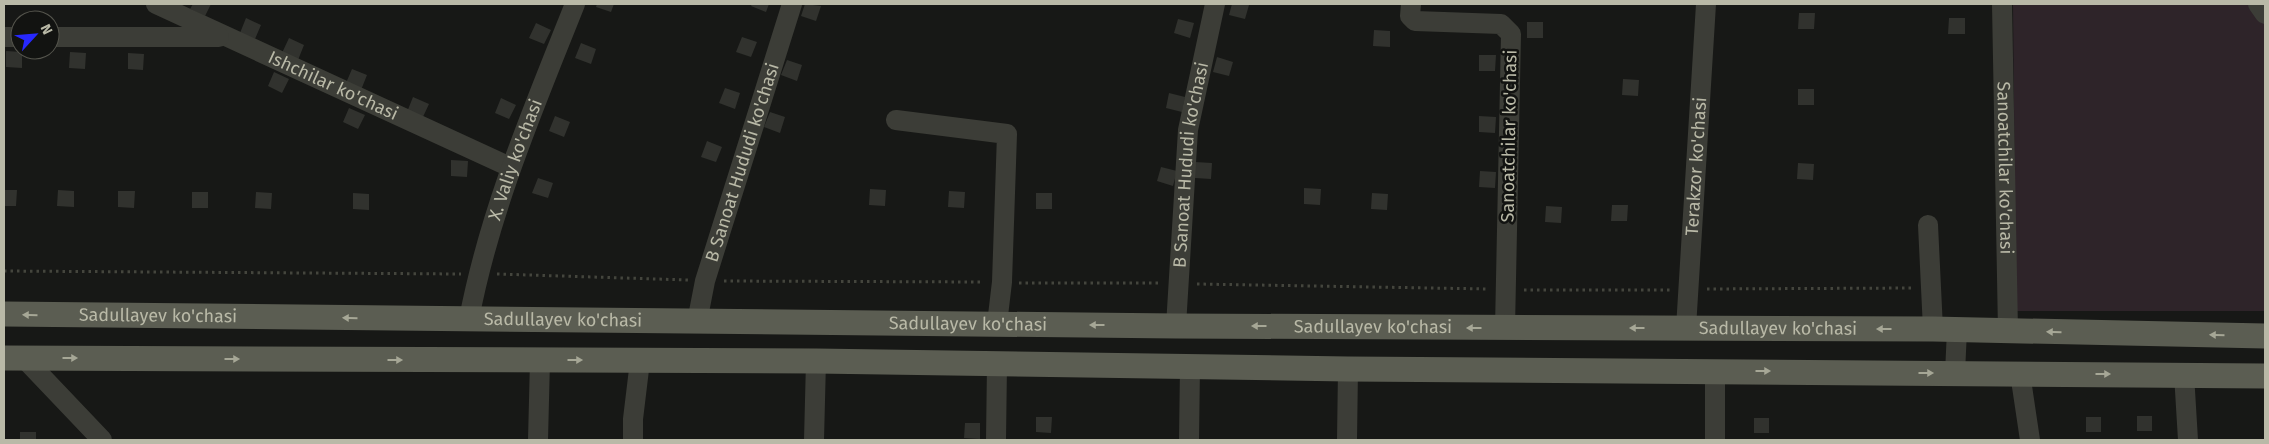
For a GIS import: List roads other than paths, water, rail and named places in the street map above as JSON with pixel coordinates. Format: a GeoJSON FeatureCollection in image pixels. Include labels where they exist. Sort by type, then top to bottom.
{"type":"FeatureCollection","features":[{"type":"Feature","properties":{"kind":"main road","name":"Sadullayev ko'chasi"},"geometry":{"type":"LineString","coordinates":[[4,314],[1176,326],[1945,330],[2265,336]]}},
{"type":"Feature","properties":{"kind":"main road"},"geometry":{"type":"LineString","coordinates":[[14,358],[816,361],[1348,369],[2265,376]]}},
{"type":"Feature","properties":{"kind":"street","name":"Ishchilar ko'chasi"},"geometry":{"type":"LineString","coordinates":[[156,4],[510,167]]}},
{"type":"Feature","properties":{"kind":"street","name":"X. Valiy ko'chasi"},"geometry":{"type":"LineString","coordinates":[[469,319],[478,274],[510,167],[574,4]]}},
{"type":"Feature","properties":{"kind":"street","name":"B Sanoat Hududi ko'chasi"},"geometry":{"type":"LineString","coordinates":[[698,322],[705,281],[792,4]]}},
{"type":"Feature","properties":{"kind":"street","name":"B Sanoat Hududi ko'chasi"},"geometry":{"type":"LineString","coordinates":[[1176,326],[1188,130],[1215,4]]}},
{"type":"Feature","properties":{"kind":"street","name":"Sanoatchilar ko'chasi"},"geometry":{"type":"LineString","coordinates":[[1412,4],[1410,16],[1415,21],[1424,23],[1500,24],[1511,34],[1505,328]]}},
{"type":"Feature","properties":{"kind":"street","name":"Terakzor ko'chasi"},"geometry":{"type":"LineString","coordinates":[[1686,328],[1706,4]]}},
{"type":"Feature","properties":{"kind":"street","name":"Sanoatchilar ko'chasi"},"geometry":{"type":"LineString","coordinates":[[2002,4],[2008,331]]}},
{"type":"Feature","properties":{"kind":"street"},"geometry":{"type":"LineString","coordinates":[[2258,4],[2265,14]]}},
{"type":"Feature","properties":{"kind":"street"},"geometry":{"type":"LineString","coordinates":[[60,37],[226,37]]}},
{"type":"Feature","properties":{"kind":"street"},"geometry":{"type":"LineString","coordinates":[[896,120],[1007,134],[1002,282],[998,324]]}},
{"type":"Feature","properties":{"kind":"street"},"geometry":{"type":"LineString","coordinates":[[1928,225],[1931,288],[1945,330],[1955,373]]}},
{"type":"Feature","properties":{"kind":"street"},"geometry":{"type":"LineString","coordinates":[[14,358],[102,440]]}},
{"type":"Feature","properties":{"kind":"street"},"geometry":{"type":"LineString","coordinates":[[538,440],[540,360]]}},
{"type":"Feature","properties":{"kind":"street"},"geometry":{"type":"LineString","coordinates":[[633,440],[633,419],[640,360]]}},
{"type":"Feature","properties":{"kind":"street"},"geometry":{"type":"LineString","coordinates":[[814,440],[816,361]]}},
{"type":"Feature","properties":{"kind":"street"},"geometry":{"type":"LineString","coordinates":[[996,440],[998,364]]}},
{"type":"Feature","properties":{"kind":"street"},"geometry":{"type":"LineString","coordinates":[[1189,440],[1190,367]]}},
{"type":"Feature","properties":{"kind":"street"},"geometry":{"type":"LineString","coordinates":[[1347,440],[1348,369]]}},
{"type":"Feature","properties":{"kind":"street"},"geometry":{"type":"LineString","coordinates":[[1714,371],[1715,440]]}},
{"type":"Feature","properties":{"kind":"street"},"geometry":{"type":"LineString","coordinates":[[2020,373],[2030,440]]}},
{"type":"Feature","properties":{"kind":"street"},"geometry":{"type":"LineString","coordinates":[[2184,374],[2188,440]]}}]}
